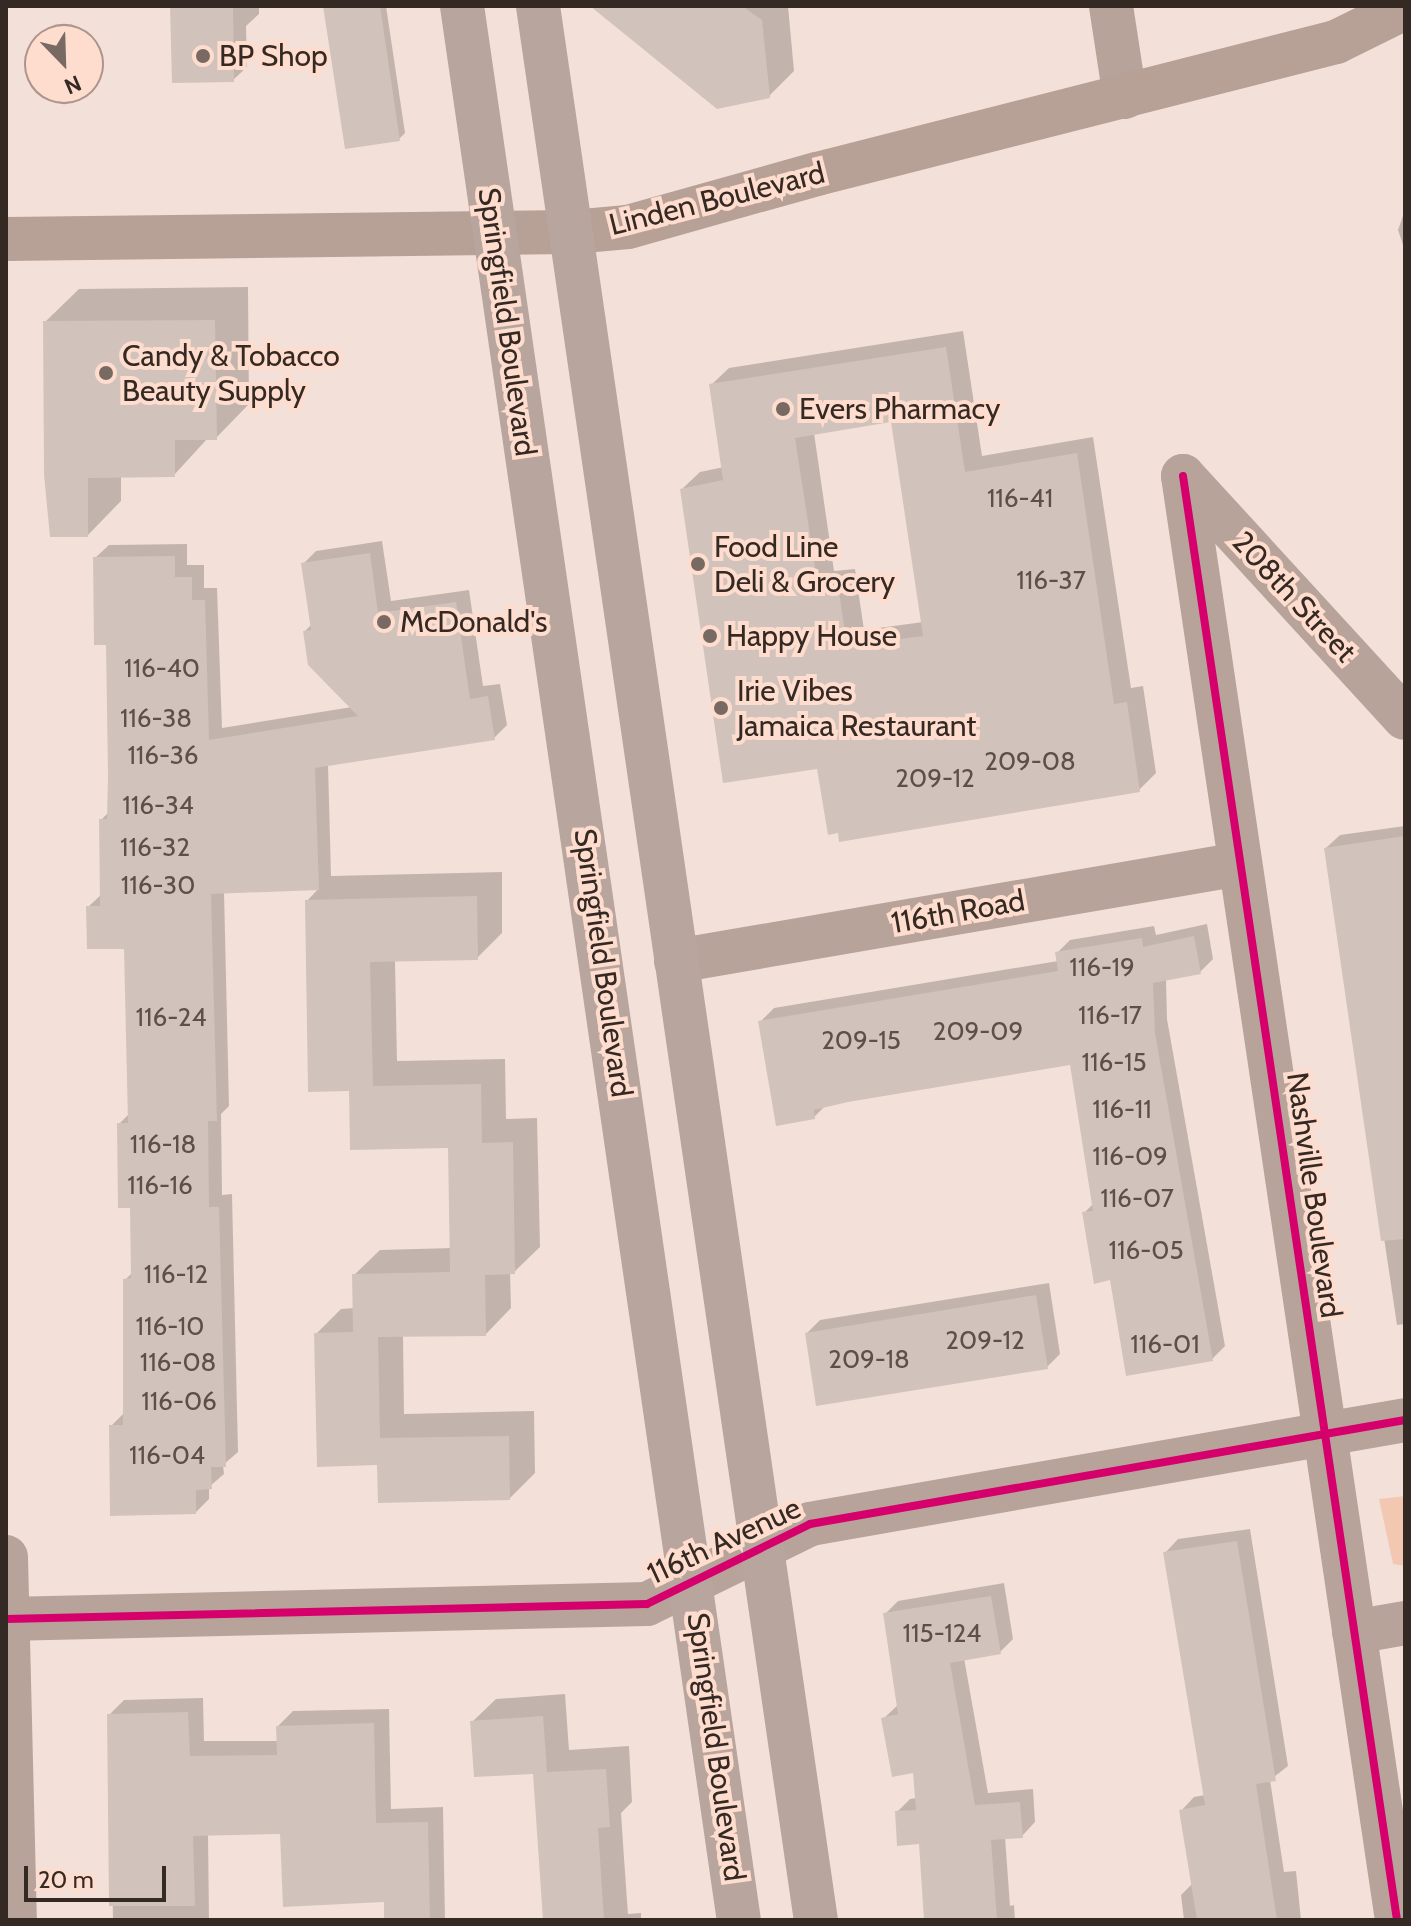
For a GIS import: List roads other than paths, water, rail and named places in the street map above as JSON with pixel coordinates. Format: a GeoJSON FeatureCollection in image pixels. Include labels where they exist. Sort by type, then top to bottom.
{"type":"FeatureCollection","features":[{"type":"Feature","properties":{"kind":"main road","name":"Springfield Boulevard"},"geometry":{"type":"LineString","coordinates":[[462,6],[497,233],[533,509],[577,781],[693,1582],[739,1920]]}},
{"type":"Feature","properties":{"kind":"main road"},"geometry":{"type":"LineString","coordinates":[[538,6],[816,1920]]}},
{"type":"Feature","properties":{"kind":"main road","name":"Linden Boulevard"},"geometry":{"type":"LineString","coordinates":[[6,239],[572,232],[628,227],[817,174],[1336,42],[1405,8]]}},
{"type":"Feature","properties":{"kind":"street"},"geometry":{"type":"LineString","coordinates":[[1111,6],[1125,97]]}},
{"type":"Feature","properties":{"kind":"street","name":"208th Street"},"geometry":{"type":"LineString","coordinates":[[1183,476],[1405,718]]}},
{"type":"Feature","properties":{"kind":"street","name":"Nashville Boulevard"},"geometry":{"type":"LineString","coordinates":[[1183,476],[1397,1920]]}},
{"type":"Feature","properties":{"kind":"street","name":"116th Road"},"geometry":{"type":"LineString","coordinates":[[676,961],[1240,864]]}},
{"type":"Feature","properties":{"kind":"street","name":"116th Avenue"},"geometry":{"type":"LineString","coordinates":[[7,1619],[647,1604],[810,1524],[1405,1420]]}},
{"type":"Feature","properties":{"kind":"street"},"geometry":{"type":"LineString","coordinates":[[6,1557],[15,1920]]}},
{"type":"Feature","properties":{"kind":"street"},"geometry":{"type":"LineString","coordinates":[[1354,1632],[1405,1623]]}},
{"type":"Feature","properties":{"kind":"place","name":"BP Shop"},"geometry":{"type":"Point","coordinates":[203,56]}},
{"type":"Feature","properties":{"kind":"place","name":"Candy & Tobacco Beauty Supply"},"geometry":{"type":"Point","coordinates":[106,373]}},
{"type":"Feature","properties":{"kind":"place","name":"Evers Pharmacy"},"geometry":{"type":"Point","coordinates":[783,409]}},
{"type":"Feature","properties":{"kind":"place","name":"Food Line Deli & Grocery"},"geometry":{"type":"Point","coordinates":[698,564]}},
{"type":"Feature","properties":{"kind":"place","name":"McDonald's"},"geometry":{"type":"Point","coordinates":[384,622]}},
{"type":"Feature","properties":{"kind":"place","name":"Happy House"},"geometry":{"type":"Point","coordinates":[710,636]}},
{"type":"Feature","properties":{"kind":"place","name":"Irie Vibes Jamaica Restaurant"},"geometry":{"type":"Point","coordinates":[721,708]}}]}
